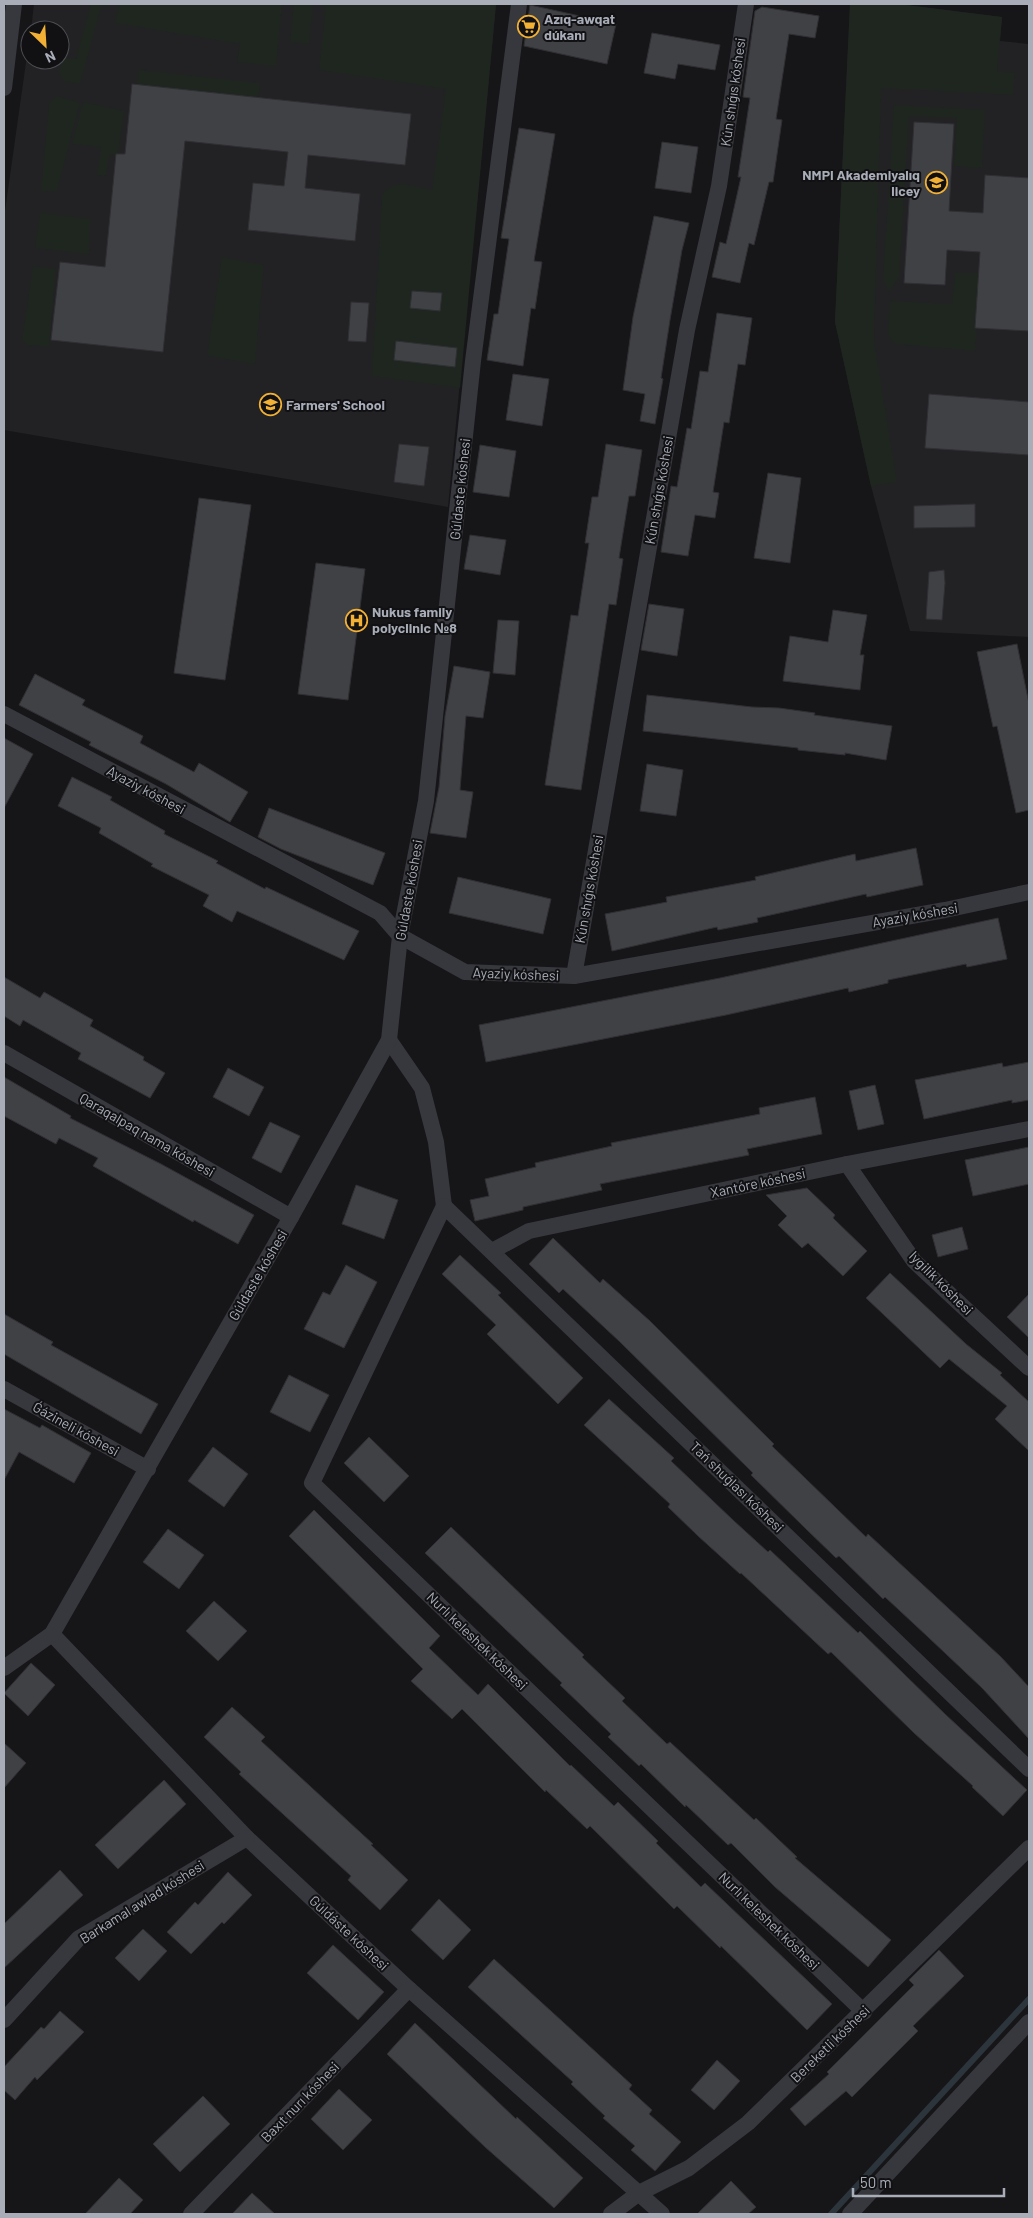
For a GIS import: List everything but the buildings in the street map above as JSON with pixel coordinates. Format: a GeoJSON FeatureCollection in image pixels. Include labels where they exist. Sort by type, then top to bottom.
{"type":"FeatureCollection","features":[{"type":"Feature","properties":{"kind":"street"},"geometry":{"type":"LineString","coordinates":[[4,88],[14,4]]}},
{"type":"Feature","properties":{"kind":"street","name":"Gúldaste kóshesi"},"geometry":{"type":"LineString","coordinates":[[4,1668],[52,1634],[291,1217],[388,1040],[400,936],[426,801],[473,361],[519,4]]}},
{"type":"Feature","properties":{"kind":"street","name":"Kún shıǵıs kóshesi"},"geometry":{"type":"LineString","coordinates":[[574,976],[687,330],[719,186],[746,4]]}},
{"type":"Feature","properties":{"kind":"street","name":"Ayaziy kóshesi"},"geometry":{"type":"LineString","coordinates":[[4,714],[380,913],[400,936],[465,972],[574,976],[945,910],[1029,892]]}},
{"type":"Feature","properties":{"kind":"street"},"geometry":{"type":"LineString","coordinates":[[388,1040],[422,1088],[436,1142],[444,1206]]}},
{"type":"Feature","properties":{"kind":"street","name":"Qaraqalpaq nama kóshesi"},"geometry":{"type":"LineString","coordinates":[[4,1053],[291,1217]]}},
{"type":"Feature","properties":{"kind":"street","name":"Xantóre kóshesi"},"geometry":{"type":"LineString","coordinates":[[492,1251],[529,1231],[847,1164],[1029,1129]]}},
{"type":"Feature","properties":{"kind":"street","name":"Iygilik kóshesi"},"geometry":{"type":"LineString","coordinates":[[847,1164],[914,1261],[1029,1368]]}},
{"type":"Feature","properties":{"kind":"street","name":"Tań shuǵlası kóshesi"},"geometry":{"type":"LineString","coordinates":[[444,1206],[1029,1769]]}},
{"type":"Feature","properties":{"kind":"street","name":"Nurlı keleshek kóshesi"},"geometry":{"type":"LineString","coordinates":[[444,1206],[312,1483],[864,2012]]}},
{"type":"Feature","properties":{"kind":"street","name":"Ǵázineli kóshesi"},"geometry":{"type":"LineString","coordinates":[[4,1389],[148,1469]]}},
{"type":"Feature","properties":{"kind":"street","name":"Gúldáste kóshesi"},"geometry":{"type":"LineString","coordinates":[[52,1634],[247,1838],[409,1989],[662,2214]]}},
{"type":"Feature","properties":{"kind":"street","name":"Barkamal awlad kóshesi"},"geometry":{"type":"LineString","coordinates":[[4,2020],[79,1938],[247,1838]]}},
{"type":"Feature","properties":{"kind":"street","name":"Bereketli kóshesi"},"geometry":{"type":"LineString","coordinates":[[610,2214],[639,2193],[689,2168],[748,2123],[864,2012],[1029,1848]]}},
{"type":"Feature","properties":{"kind":"street","name":"Baxıt nurı kóshesi"},"geometry":{"type":"LineString","coordinates":[[191,2214],[409,1989]]}},
{"type":"Feature","properties":{"kind":"street"},"geometry":{"type":"LineString","coordinates":[[850,2214],[1029,2022]]}},
{"type":"Feature","properties":{"kind":"shaded area"},"geometry":{"type":"Polygon","coordinates":[[[34,4],[496,4],[448,507],[4,430],[4,218],[25,70],[70,70],[70,20],[32,20],[34,4]]]}},
{"type":"Feature","properties":{"kind":"shaded area"},"geometry":{"type":"Polygon","coordinates":[[[91,4],[102,4],[80,84],[64,81],[59,74],[59,70],[70,70],[70,58],[76,59],[91,4]]]}},
{"type":"Feature","properties":{"kind":"shaded area"},"geometry":{"type":"Polygon","coordinates":[[[120,4],[282,4],[276,66],[237,62],[240,44],[115,23],[120,4]]]}},
{"type":"Feature","properties":{"kind":"shaded area"},"geometry":{"type":"Polygon","coordinates":[[[294,4],[313,4],[309,44],[290,42],[294,4]]]}},
{"type":"Feature","properties":{"kind":"shaded area"},"geometry":{"type":"Polygon","coordinates":[[[326,4],[496,4],[460,388],[372,376],[382,195],[387,189],[399,185],[432,190],[446,89],[319,70],[326,4]]]}},
{"type":"Feature","properties":{"kind":"shaded area","name":"NMPI Akademiyalıq licey"},"geometry":{"type":"Polygon","coordinates":[[[850,4],[898,4],[1002,17],[1000,41],[1029,44],[1029,637],[910,631],[871,486],[835,322],[850,4]]]}},
{"type":"Feature","properties":{"kind":"shaded area"},"geometry":{"type":"Polygon","coordinates":[[[850,4],[898,4],[1002,17],[997,71],[1015,73],[1013,95],[881,88],[874,340],[897,482],[871,486],[835,322],[850,4]]]}},
{"type":"Feature","properties":{"kind":"shaded area"},"geometry":{"type":"Polygon","coordinates":[[[139,70],[260,83],[258,100],[137,87],[139,70]]]}},
{"type":"Feature","properties":{"kind":"shaded area"},"geometry":{"type":"Polygon","coordinates":[[[57,96],[80,103],[57,191],[41,191],[49,104],[57,96]]]}},
{"type":"Feature","properties":{"kind":"shaded area"},"geometry":{"type":"Polygon","coordinates":[[[83,102],[124,111],[118,155],[110,154],[106,176],[97,175],[101,147],[72,144],[83,102]]]}},
{"type":"Feature","properties":{"kind":"shaded area"},"geometry":{"type":"Polygon","coordinates":[[[894,105],[985,110],[982,168],[954,166],[957,118],[909,116],[899,277],[889,292],[883,280],[894,105]]]}},
{"type":"Feature","properties":{"kind":"shaded area"},"geometry":{"type":"Polygon","coordinates":[[[40,213],[91,219],[89,254],[35,248],[40,213]]]}},
{"type":"Feature","properties":{"kind":"shaded area"},"geometry":{"type":"Polygon","coordinates":[[[222,257],[264,265],[255,364],[207,356],[222,257]]]}},
{"type":"Feature","properties":{"kind":"shaded area"},"geometry":{"type":"Polygon","coordinates":[[[33,266],[56,269],[49,347],[28,345],[22,340],[33,266]]]}},
{"type":"Feature","properties":{"kind":"shaded area"},"geometry":{"type":"Polygon","coordinates":[[[955,273],[981,273],[975,351],[895,344],[888,335],[890,301],[952,304],[955,273]]]}},
{"type":"Feature","properties":{"kind":"waterway"},"geometry":{"type":"LineString","coordinates":[[831,2214],[1029,1999]]}},
{"type":"Feature","properties":{"kind":"place","name":"Azıq-awqat dúkanı"},"geometry":{"type":"Point","coordinates":[528,27]}},
{"type":"Feature","properties":{"kind":"place","name":"NMPI Akademiyalıq licey"},"geometry":{"type":"Point","coordinates":[936,183]}},
{"type":"Feature","properties":{"kind":"place","name":"Farmers' School"},"geometry":{"type":"Point","coordinates":[270,405]}},
{"type":"Feature","properties":{"kind":"place","name":"Nukus family polyclinic №8"},"geometry":{"type":"Point","coordinates":[356,620]}}]}
